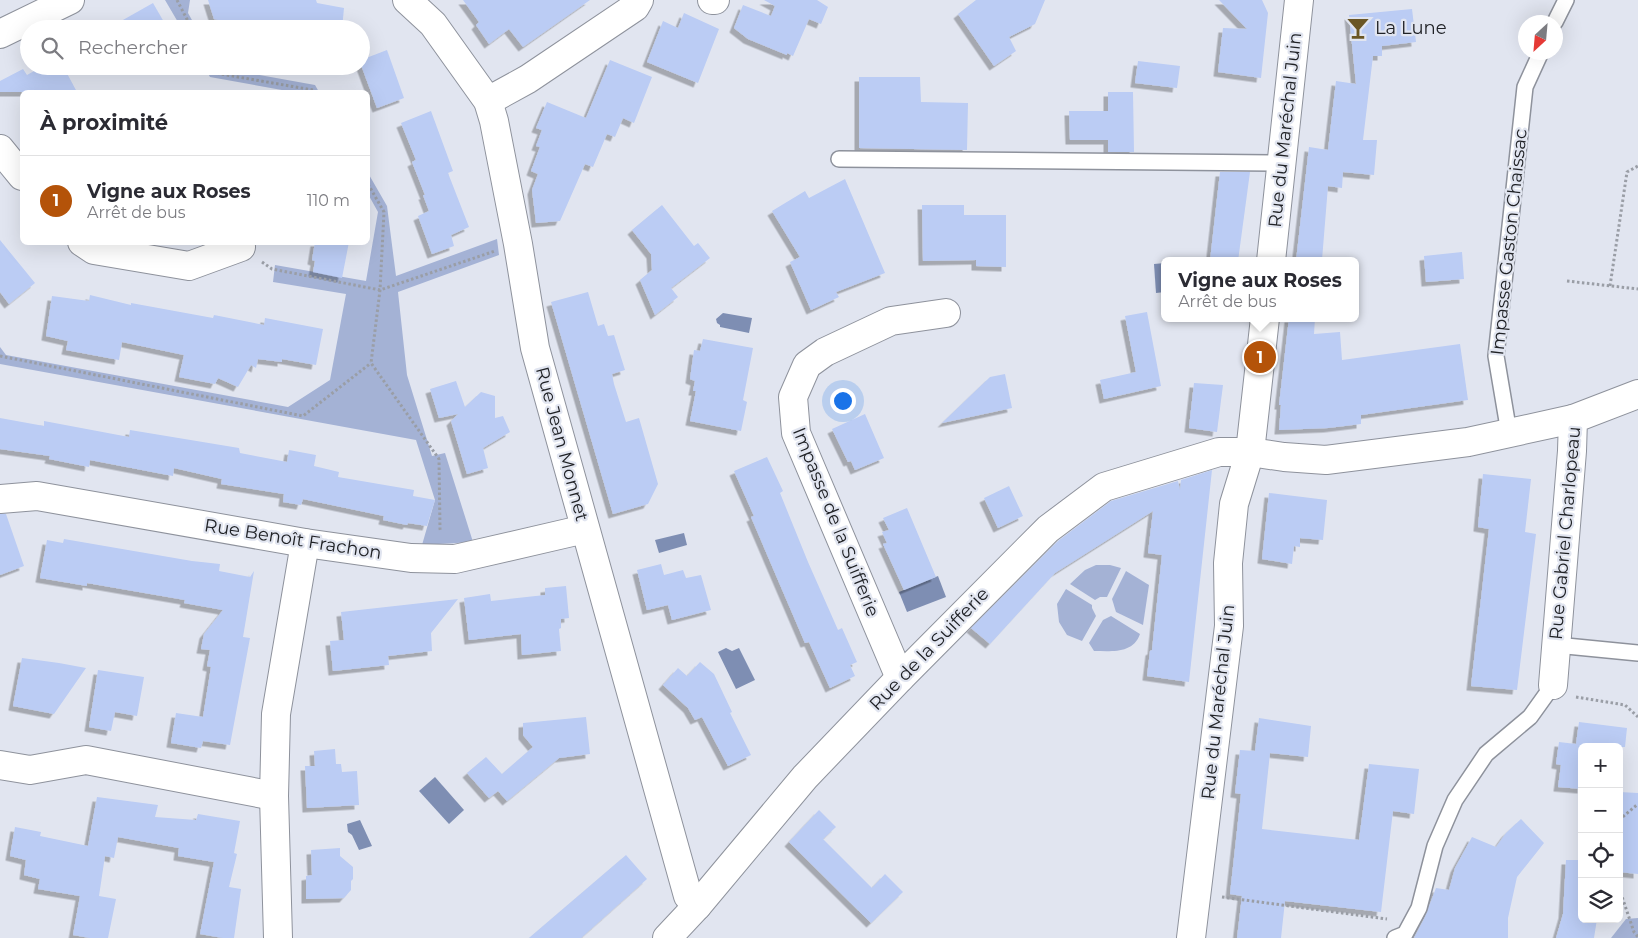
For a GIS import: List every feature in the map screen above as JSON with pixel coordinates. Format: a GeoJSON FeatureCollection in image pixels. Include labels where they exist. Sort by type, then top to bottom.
{"type":"FeatureCollection","features":[{"type":"Feature","properties":{"kind":"street"},"geometry":{"type":"LineString","coordinates":[[29,20],[70,0]]}},
{"type":"Feature","properties":{"kind":"street","name":"Rue Jean Monnet"},"geometry":{"type":"LineString","coordinates":[[407,0],[433,24],[488,101],[494,121],[518,244],[535,348],[688,896],[697,906]]}},
{"type":"Feature","properties":{"kind":"street"},"geometry":{"type":"LineString","coordinates":[[488,101],[536,73],[636,7],[639,0]]}},
{"type":"Feature","properties":{"kind":"street","name":"Rue du Maréchal Juin"},"geometry":{"type":"LineString","coordinates":[[1271,257],[1299,0]]}},
{"type":"Feature","properties":{"kind":"street"},"geometry":{"type":"LineString","coordinates":[[0,34],[20,24]]}},
{"type":"Feature","properties":{"kind":"street"},"geometry":{"type":"LineString","coordinates":[[0,149],[20,174]]}},
{"type":"Feature","properties":{"kind":"street"},"geometry":{"type":"LineString","coordinates":[[86,245],[94,250],[189,266],[241,247]]}},
{"type":"Feature","properties":{"kind":"street","name":"Impasse de la Suifferie"},"geometry":{"type":"LineString","coordinates":[[900,678],[796,433],[793,397],[807,365],[825,352],[891,321],[946,312]]}},
{"type":"Feature","properties":{"kind":"street","name":"Rue du Maréchal Juin"},"geometry":{"type":"LineString","coordinates":[[1191,938],[1229,626],[1228,563],[1234,504],[1250,452],[1264,322]]}},
{"type":"Feature","properties":{"kind":"street","name":"Rue Gabriel Charlopeau"},"geometry":{"type":"LineString","coordinates":[[1550,689],[1556,645],[1573,419],[1638,394]]}},
{"type":"Feature","properties":{"kind":"street","name":"Rue de la Suifferie"},"geometry":{"type":"LineString","coordinates":[[668,938],[805,777],[900,678],[1048,529],[1104,487],[1219,452],[1250,452],[1326,460],[1468,442],[1573,419]]}},
{"type":"Feature","properties":{"kind":"street","name":"Rue Benoît Frachon"},"geometry":{"type":"LineString","coordinates":[[0,499],[37,496],[305,543],[411,558],[455,559],[585,528]]}},
{"type":"Feature","properties":{"kind":"street"},"geometry":{"type":"LineString","coordinates":[[278,938],[274,796],[276,714],[305,543]]}},
{"type":"Feature","properties":{"kind":"street"},"geometry":{"type":"LineString","coordinates":[[0,765],[30,770],[86,760],[274,796]]}},
{"type":"Feature","properties":{"kind":"lane"},"geometry":{"type":"LineString","coordinates":[[1558,15],[1566,0]]}},
{"type":"Feature","properties":{"kind":"lane","name":"Impasse Gaston Chaissac"},"geometry":{"type":"LineString","coordinates":[[1509,433],[1496,356],[1525,86],[1537,60]]}},
{"type":"Feature","properties":{"kind":"lane"},"geometry":{"type":"LineString","coordinates":[[839,159],[1282,163]]}},
{"type":"Feature","properties":{"kind":"lane"},"geometry":{"type":"LineString","coordinates":[[1556,645],[1638,653]]}},
{"type":"Feature","properties":{"kind":"lane"},"geometry":{"type":"LineString","coordinates":[[1395,938],[1405,934],[1412,922],[1418,908],[1435,846],[1455,800],[1486,754],[1530,717],[1550,689]]}},
{"type":"Feature","properties":{"kind":"path"},"geometry":{"type":"LineString","coordinates":[[177,0],[187,20]]}},
{"type":"Feature","properties":{"kind":"path"},"geometry":{"type":"LineString","coordinates":[[227,75],[313,90]]}},
{"type":"Feature","properties":{"kind":"path"},"geometry":{"type":"LineString","coordinates":[[1610,286],[1627,172],[1638,166]]}},
{"type":"Feature","properties":{"kind":"path"},"geometry":{"type":"LineString","coordinates":[[370,188],[384,212],[380,290],[371,363],[439,459],[440,529],[455,559]]}},
{"type":"Feature","properties":{"kind":"path"},"geometry":{"type":"LineString","coordinates":[[241,247],[272,269],[380,290],[518,244]]}},
{"type":"Feature","properties":{"kind":"path"},"geometry":{"type":"LineString","coordinates":[[1567,281],[1638,289]]}},
{"type":"Feature","properties":{"kind":"path"},"geometry":{"type":"LineString","coordinates":[[0,356],[303,416],[371,363]]}},
{"type":"Feature","properties":{"kind":"path"},"geometry":{"type":"LineString","coordinates":[[1550,689],[1625,705],[1638,717]]}},
{"type":"Feature","properties":{"kind":"path"},"geometry":{"type":"LineString","coordinates":[[1623,817],[1638,804]]}},
{"type":"Feature","properties":{"kind":"path"},"geometry":{"type":"LineString","coordinates":[[1197,894],[1412,922]]}},
{"type":"Feature","properties":{"kind":"path"},"geometry":{"type":"LineString","coordinates":[[1623,900],[1634,932],[1638,937]]}},
{"type":"Feature","properties":{"kind":"shaded area"},"geometry":{"type":"Polygon","coordinates":[[[165,0],[190,0],[188,13],[192,20],[177,20],[165,0]]]}},
{"type":"Feature","properties":{"kind":"shaded area"},"geometry":{"type":"Polygon","coordinates":[[[209,75],[260,75],[315,85],[318,90],[282,90],[210,77],[209,75]]]}},
{"type":"Feature","properties":{"kind":"shaded area"},"geometry":{"type":"Polygon","coordinates":[[[370,176],[387,206],[396,276],[497,239],[499,255],[398,292],[407,375],[432,456],[445,453],[473,542],[422,545],[435,500],[416,440],[0,364],[0,347],[6,355],[288,407],[330,380],[346,294],[273,282],[275,265],[366,281],[378,212],[370,198],[370,176]]]}},
{"type":"Feature","properties":{"kind":"shaded area"},"geometry":{"type":"Polygon","coordinates":[[[1161,263],[1161,292],[1156,293],[1154,264],[1161,263]]]}},
{"type":"Feature","properties":{"kind":"shaded area"},"geometry":{"type":"Polygon","coordinates":[[[723,313],[752,318],[749,333],[720,327],[716,319],[723,313]]]}},
{"type":"Feature","properties":{"kind":"shaded area"},"geometry":{"type":"Polygon","coordinates":[[[684,533],[687,545],[659,553],[655,540],[684,533]]]}},
{"type":"Feature","properties":{"kind":"shaded area"},"geometry":{"type":"Polygon","coordinates":[[[1096,565],[1110,565],[1121,568],[1107,597],[1100,597],[1095,600],[1070,584],[1085,570],[1096,565]]]}},
{"type":"Feature","properties":{"kind":"shaded area"},"geometry":{"type":"Polygon","coordinates":[[[1126,571],[1149,585],[1143,625],[1116,612],[1112,599],[1126,571]]]}},
{"type":"Feature","properties":{"kind":"shaded area"},"geometry":{"type":"Polygon","coordinates":[[[938,576],[946,597],[907,612],[899,592],[938,576]]]}},
{"type":"Feature","properties":{"kind":"shaded area"},"geometry":{"type":"Polygon","coordinates":[[[1066,589],[1092,605],[1096,616],[1082,641],[1067,635],[1059,622],[1057,604],[1066,589]]]}},
{"type":"Feature","properties":{"kind":"shaded area"},"geometry":{"type":"Polygon","coordinates":[[[1111,616],[1140,634],[1137,640],[1127,648],[1115,651],[1094,651],[1089,643],[1103,620],[1111,616]]]}},
{"type":"Feature","properties":{"kind":"shaded area"},"geometry":{"type":"Polygon","coordinates":[[[726,648],[732,651],[739,648],[755,680],[736,689],[718,652],[726,648]]]}},
{"type":"Feature","properties":{"kind":"shaded area"},"geometry":{"type":"Polygon","coordinates":[[[435,777],[464,810],[449,824],[419,791],[435,777]]]}},
{"type":"Feature","properties":{"kind":"shaded area"},"geometry":{"type":"Polygon","coordinates":[[[360,820],[372,846],[359,850],[352,835],[348,832],[347,824],[360,820]]]}},
{"type":"Feature","properties":{"kind":"shaded area"},"geometry":{"type":"Polygon","coordinates":[[[1638,918],[1638,938],[1611,938],[1623,923],[1626,919],[1638,918]]]}},
{"type":"Feature","properties":{"kind":"building"},"geometry":{"type":"Polygon","coordinates":[[[208,0],[316,0],[317,3],[344,8],[343,20],[214,19],[208,0]]]}},
{"type":"Feature","properties":{"kind":"building"},"geometry":{"type":"Polygon","coordinates":[[[463,0],[590,0],[523,47],[509,29],[489,44],[476,25],[479,22],[463,0]]]}},
{"type":"Feature","properties":{"kind":"building"},"geometry":{"type":"Polygon","coordinates":[[[764,0],[817,0],[828,7],[821,24],[809,19],[793,56],[748,39],[734,28],[743,5],[771,16],[775,6],[764,0]]]}},
{"type":"Feature","properties":{"kind":"building"},"geometry":{"type":"Polygon","coordinates":[[[976,0],[1045,0],[1035,24],[1009,37],[1016,51],[994,66],[958,14],[976,0]]]}},
{"type":"Feature","properties":{"kind":"building"},"geometry":{"type":"Polygon","coordinates":[[[1219,0],[1262,0],[1268,13],[1261,78],[1218,72],[1223,28],[1247,29],[1219,0]]]}},
{"type":"Feature","properties":{"kind":"building"},"geometry":{"type":"Polygon","coordinates":[[[153,3],[163,20],[123,20],[153,3]]]}},
{"type":"Feature","properties":{"kind":"building"},"geometry":{"type":"Polygon","coordinates":[[[1412,9],[1416,42],[1382,46],[1382,56],[1373,56],[1363,140],[1377,140],[1374,175],[1343,172],[1342,188],[1328,186],[1322,257],[1296,257],[1309,147],[1328,150],[1336,81],[1356,84],[1349,15],[1412,9]]]}},
{"type":"Feature","properties":{"kind":"building"},"geometry":{"type":"Polygon","coordinates":[[[684,13],[719,29],[698,83],[647,62],[663,21],[678,28],[684,13]]]}},
{"type":"Feature","properties":{"kind":"building"},"geometry":{"type":"Polygon","coordinates":[[[387,50],[404,98],[377,108],[365,75],[370,75],[370,57],[387,50]]]}},
{"type":"Feature","properties":{"kind":"building"},"geometry":{"type":"Polygon","coordinates":[[[610,60],[652,77],[634,123],[623,118],[615,137],[607,134],[593,167],[585,164],[560,221],[536,223],[532,190],[538,174],[531,171],[540,147],[536,146],[542,130],[536,128],[547,102],[586,118],[610,60]]]}},
{"type":"Feature","properties":{"kind":"building"},"geometry":{"type":"Polygon","coordinates":[[[1138,61],[1180,66],[1177,88],[1135,83],[1138,61]]]}},
{"type":"Feature","properties":{"kind":"building"},"geometry":{"type":"Polygon","coordinates":[[[20,71],[20,75],[68,75],[76,90],[0,92],[0,81],[20,71]]]}},
{"type":"Feature","properties":{"kind":"building"},"geometry":{"type":"Polygon","coordinates":[[[859,77],[920,77],[921,102],[968,103],[967,150],[859,148],[859,77]]]}},
{"type":"Feature","properties":{"kind":"building"},"geometry":{"type":"Polygon","coordinates":[[[1108,92],[1133,92],[1134,152],[1108,152],[1108,140],[1070,140],[1069,111],[1108,111],[1108,92]]]}},
{"type":"Feature","properties":{"kind":"building"},"geometry":{"type":"Polygon","coordinates":[[[431,111],[453,171],[448,173],[469,227],[451,235],[454,246],[432,254],[418,216],[429,211],[412,162],[416,160],[401,123],[431,111]]]}},
{"type":"Feature","properties":{"kind":"building"},"geometry":{"type":"Polygon","coordinates":[[[1220,172],[1250,172],[1239,257],[1210,257],[1220,172]]]}},
{"type":"Feature","properties":{"kind":"building"},"geometry":{"type":"Polygon","coordinates":[[[845,179],[885,273],[836,292],[839,297],[811,310],[790,262],[800,257],[772,211],[805,191],[809,198],[845,179]]]}},
{"type":"Feature","properties":{"kind":"building"},"geometry":{"type":"Polygon","coordinates":[[[662,205],[694,246],[698,243],[710,258],[671,288],[678,297],[655,315],[640,280],[652,270],[651,254],[632,230],[662,205]]]}},
{"type":"Feature","properties":{"kind":"building"},"geometry":{"type":"Polygon","coordinates":[[[922,205],[964,205],[964,215],[1006,215],[1006,267],[976,266],[976,260],[923,261],[922,205]]]}},
{"type":"Feature","properties":{"kind":"building"},"geometry":{"type":"Polygon","coordinates":[[[0,240],[35,283],[9,304],[0,292],[0,240]]]}},
{"type":"Feature","properties":{"kind":"building"},"geometry":{"type":"Polygon","coordinates":[[[314,245],[348,245],[342,278],[313,272],[315,261],[312,260],[314,245]]]}},
{"type":"Feature","properties":{"kind":"building"},"geometry":{"type":"Polygon","coordinates":[[[1462,252],[1464,279],[1426,282],[1424,256],[1462,252]]]}},
{"type":"Feature","properties":{"kind":"building"},"geometry":{"type":"Polygon","coordinates":[[[588,292],[598,326],[604,324],[608,336],[614,335],[625,370],[612,374],[614,384],[626,422],[639,418],[658,484],[648,504],[613,514],[551,302],[588,292]]]}},
{"type":"Feature","properties":{"kind":"building"},"geometry":{"type":"Polygon","coordinates":[[[90,295],[131,305],[131,303],[213,318],[214,315],[264,325],[265,318],[323,329],[316,365],[282,359],[282,362],[258,359],[256,368],[251,365],[238,387],[218,378],[215,384],[179,377],[184,355],[122,342],[119,360],[66,350],[68,341],[46,336],[52,296],[89,301],[90,295]]]}},
{"type":"Feature","properties":{"kind":"building"},"geometry":{"type":"Polygon","coordinates":[[[1147,312],[1161,386],[1104,399],[1100,380],[1136,372],[1125,316],[1147,312]]]}},
{"type":"Feature","properties":{"kind":"building"},"geometry":{"type":"Polygon","coordinates":[[[1289,322],[1315,322],[1314,334],[1340,332],[1342,360],[1460,344],[1468,400],[1361,415],[1361,424],[1328,428],[1279,430],[1281,405],[1279,405],[1289,322]]]}},
{"type":"Feature","properties":{"kind":"building"},"geometry":{"type":"Polygon","coordinates":[[[703,339],[753,348],[743,400],[747,402],[741,431],[690,421],[696,391],[693,391],[695,381],[690,379],[694,350],[700,351],[703,339]]]}},
{"type":"Feature","properties":{"kind":"building"},"geometry":{"type":"Polygon","coordinates":[[[1005,374],[1012,408],[942,423],[990,377],[1005,374]]]}},
{"type":"Feature","properties":{"kind":"building"},"geometry":{"type":"Polygon","coordinates":[[[456,381],[465,407],[481,392],[495,396],[495,418],[503,416],[510,432],[483,448],[488,468],[467,474],[451,421],[458,414],[439,418],[430,389],[456,381]]]}},
{"type":"Feature","properties":{"kind":"building"},"geometry":{"type":"Polygon","coordinates":[[[1194,383],[1223,385],[1217,432],[1189,428],[1194,383]]]}},
{"type":"Feature","properties":{"kind":"building"},"geometry":{"type":"Polygon","coordinates":[[[865,414],[884,458],[855,470],[851,461],[848,462],[832,429],[865,414]]]}},
{"type":"Feature","properties":{"kind":"building"},"geometry":{"type":"Polygon","coordinates":[[[0,418],[44,426],[44,421],[129,437],[130,430],[239,448],[240,453],[287,462],[289,450],[316,455],[314,466],[339,472],[338,477],[414,490],[413,496],[435,500],[427,526],[408,523],[407,525],[383,520],[384,516],[303,499],[301,505],[283,502],[284,494],[221,484],[222,479],[174,468],[173,476],[90,460],[89,467],[49,459],[50,456],[0,449],[0,418]]]}},
{"type":"Feature","properties":{"kind":"building"},"geometry":{"type":"Polygon","coordinates":[[[767,457],[783,491],[780,493],[808,562],[838,630],[842,628],[857,662],[850,665],[855,676],[830,688],[809,642],[805,643],[751,517],[754,516],[734,471],[767,457]]]}},
{"type":"Feature","properties":{"kind":"building"},"geometry":{"type":"Polygon","coordinates":[[[1212,470],[1189,682],[1147,676],[1150,651],[1152,650],[1162,555],[1148,553],[1153,511],[1055,573],[990,644],[971,628],[1058,541],[1111,501],[1178,481],[1180,490],[1181,480],[1212,470]]]}},
{"type":"Feature","properties":{"kind":"building"},"geometry":{"type":"Polygon","coordinates":[[[1483,474],[1531,479],[1525,532],[1536,534],[1517,690],[1471,686],[1489,529],[1478,527],[1483,474]]]}},
{"type":"Feature","properties":{"kind":"building"},"geometry":{"type":"Polygon","coordinates":[[[1009,486],[1023,516],[998,528],[984,498],[1009,486]]]}},
{"type":"Feature","properties":{"kind":"building"},"geometry":{"type":"Polygon","coordinates":[[[1269,493],[1327,500],[1323,540],[1300,538],[1300,547],[1294,546],[1292,564],[1262,559],[1269,493]]]}},
{"type":"Feature","properties":{"kind":"building"},"geometry":{"type":"Polygon","coordinates":[[[907,508],[936,577],[904,590],[883,544],[887,543],[882,532],[889,530],[883,518],[907,508]]]}},
{"type":"Feature","properties":{"kind":"building"},"geometry":{"type":"Polygon","coordinates":[[[0,514],[6,514],[24,566],[0,575],[0,514]]]}},
{"type":"Feature","properties":{"kind":"building"},"geometry":{"type":"Polygon","coordinates":[[[64,539],[220,564],[219,571],[250,577],[254,571],[243,637],[250,638],[230,745],[203,741],[201,748],[171,743],[176,713],[203,717],[211,667],[207,666],[210,650],[201,649],[204,634],[223,610],[184,603],[185,600],[87,583],[87,586],[40,578],[47,540],[63,543],[64,539]]]}},
{"type":"Feature","properties":{"kind":"building"},"geometry":{"type":"Polygon","coordinates":[[[661,564],[664,575],[683,570],[686,578],[701,575],[711,610],[672,620],[668,605],[647,610],[637,570],[661,564]]]}},
{"type":"Feature","properties":{"kind":"building"},"geometry":{"type":"Polygon","coordinates":[[[566,586],[569,618],[561,619],[561,628],[559,629],[561,651],[522,655],[521,634],[469,640],[464,598],[490,594],[491,601],[545,595],[545,588],[566,586]]]}},
{"type":"Feature","properties":{"kind":"building"},"geometry":{"type":"Polygon","coordinates":[[[458,599],[431,633],[432,651],[388,656],[389,665],[333,671],[330,641],[344,640],[341,612],[458,599]]]}},
{"type":"Feature","properties":{"kind":"building"},"geometry":{"type":"Polygon","coordinates":[[[22,658],[86,668],[54,714],[13,706],[22,658]]]}},
{"type":"Feature","properties":{"kind":"building"},"geometry":{"type":"Polygon","coordinates":[[[700,662],[714,674],[732,712],[730,713],[751,755],[728,766],[702,717],[695,720],[688,708],[663,685],[678,668],[687,676],[700,662]]]}},
{"type":"Feature","properties":{"kind":"building"},"geometry":{"type":"Polygon","coordinates":[[[98,670],[144,677],[137,716],[115,712],[111,731],[89,727],[98,670]]]}},
{"type":"Feature","properties":{"kind":"building"},"geometry":{"type":"Polygon","coordinates":[[[586,717],[590,754],[559,758],[507,801],[498,791],[489,798],[467,773],[486,757],[502,774],[533,747],[523,735],[523,723],[586,717]]]}},
{"type":"Feature","properties":{"kind":"building"},"geometry":{"type":"Polygon","coordinates":[[[1259,718],[1311,726],[1308,757],[1270,753],[1262,829],[1359,840],[1369,764],[1419,769],[1414,814],[1393,811],[1381,912],[1285,901],[1281,938],[1237,938],[1242,896],[1230,894],[1241,794],[1235,793],[1240,750],[1255,751],[1259,718]]]}},
{"type":"Feature","properties":{"kind":"building"},"geometry":{"type":"Polygon","coordinates":[[[1579,722],[1627,728],[1625,747],[1623,747],[1623,743],[1578,743],[1578,789],[1558,787],[1561,765],[1556,764],[1559,742],[1576,744],[1579,722]]]}},
{"type":"Feature","properties":{"kind":"building"},"geometry":{"type":"Polygon","coordinates":[[[335,749],[336,764],[341,764],[342,772],[357,771],[359,805],[307,808],[305,766],[315,766],[314,751],[335,749]]]}},
{"type":"Feature","properties":{"kind":"building"},"geometry":{"type":"Polygon","coordinates":[[[1623,792],[1638,793],[1638,874],[1623,872],[1623,792]]]}},
{"type":"Feature","properties":{"kind":"building"},"geometry":{"type":"Polygon","coordinates":[[[97,797],[158,805],[155,817],[196,820],[198,814],[240,821],[234,853],[237,854],[229,887],[241,889],[234,938],[200,934],[214,862],[178,856],[179,848],[118,837],[114,858],[105,856],[99,896],[116,899],[108,938],[90,938],[73,935],[80,896],[38,889],[40,879],[24,875],[26,860],[10,856],[15,827],[41,832],[40,836],[88,846],[97,797]]]}},
{"type":"Feature","properties":{"kind":"building"},"geometry":{"type":"Polygon","coordinates":[[[819,810],[836,827],[823,839],[872,888],[885,874],[903,892],[871,923],[789,842],[819,810]]]}},
{"type":"Feature","properties":{"kind":"building"},"geometry":{"type":"Polygon","coordinates":[[[1521,819],[1544,843],[1517,877],[1508,918],[1508,938],[1414,938],[1425,917],[1436,888],[1449,890],[1455,868],[1472,837],[1496,847],[1506,833],[1521,819]]]}},
{"type":"Feature","properties":{"kind":"building"},"geometry":{"type":"Polygon","coordinates":[[[340,848],[340,856],[353,867],[351,890],[344,898],[306,899],[306,876],[312,875],[311,850],[340,848]]]}},
{"type":"Feature","properties":{"kind":"building"},"geometry":{"type":"Polygon","coordinates":[[[626,855],[647,879],[581,938],[529,938],[626,855]]]}},
{"type":"Feature","properties":{"kind":"building"},"geometry":{"type":"Polygon","coordinates":[[[1566,860],[1578,860],[1578,923],[1596,923],[1594,938],[1556,938],[1563,914],[1566,860]]]}},
{"type":"Feature","properties":{"kind":"place","name":"La Lune"},"geometry":{"type":"Point","coordinates":[1358,28]}},
{"type":"Feature","properties":{"kind":"place","name":"Vigne aux Roses"},"geometry":{"type":"Point","coordinates":[1260,357]}}]}
